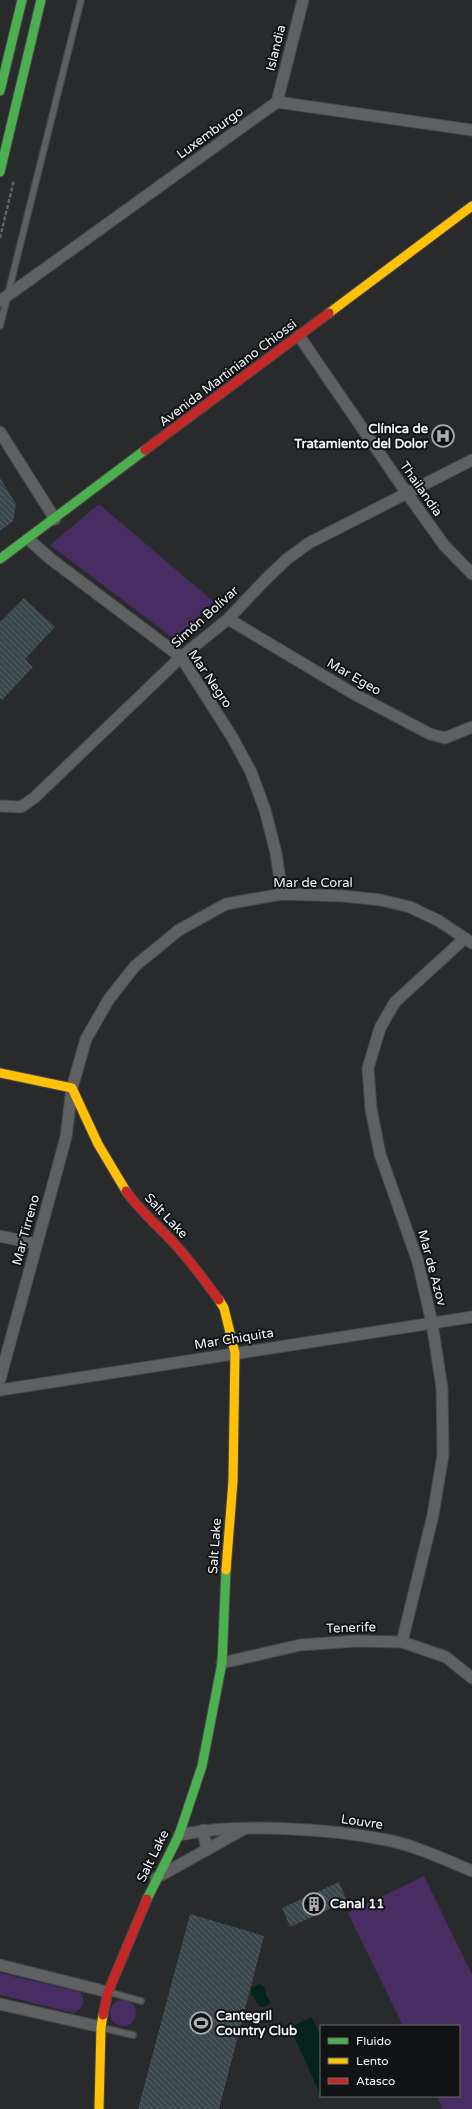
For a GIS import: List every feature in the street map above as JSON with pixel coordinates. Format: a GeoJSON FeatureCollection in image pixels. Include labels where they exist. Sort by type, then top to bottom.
{"type":"FeatureCollection","features":[{"type":"Feature","properties":{"kind":"street"},"geometry":{"type":"LineString","coordinates":[[0,91],[22,0]]}},
{"type":"Feature","properties":{"kind":"street"},"geometry":{"type":"LineString","coordinates":[[0,172],[41,0]]}},
{"type":"Feature","properties":{"kind":"street","name":"Islandia"},"geometry":{"type":"LineString","coordinates":[[277,102],[303,0]]}},
{"type":"Feature","properties":{"kind":"street"},"geometry":{"type":"LineString","coordinates":[[277,102],[472,130]]}},
{"type":"Feature","properties":{"kind":"street","name":"Luxemburgo"},"geometry":{"type":"LineString","coordinates":[[3,300],[277,102]]}},
{"type":"Feature","properties":{"kind":"street","name":"Avenida Martiniano Chiossi"},"geometry":{"type":"LineString","coordinates":[[0,559],[472,206]]}},
{"type":"Feature","properties":{"kind":"street","name":"Thailandia"},"geometry":{"type":"LineString","coordinates":[[299,336],[444,545],[472,574]]}},
{"type":"Feature","properties":{"kind":"street"},"geometry":{"type":"LineString","coordinates":[[0,432],[55,519]]}},
{"type":"Feature","properties":{"kind":"street","name":"Simón Bolívar"},"geometry":{"type":"LineString","coordinates":[[0,806],[21,807],[34,798],[181,657],[228,618],[266,579],[309,543],[406,492],[472,460]]}},
{"type":"Feature","properties":{"kind":"street","name":"Mar Negro"},"geometry":{"type":"LineString","coordinates":[[28,539],[52,560],[181,657],[232,737],[251,772],[265,810],[274,845],[282,894]]}},
{"type":"Feature","properties":{"kind":"street","name":"Mar Egeo"},"geometry":{"type":"LineString","coordinates":[[228,618],[354,694],[430,734],[445,738],[472,727]]}},
{"type":"Feature","properties":{"kind":"street","name":"Mar de Coral"},"geometry":{"type":"LineString","coordinates":[[72,1088],[86,1039],[109,999],[135,966],[179,930],[226,904],[282,894],[343,896],[388,902],[410,907],[439,921],[469,940]]}},
{"type":"Feature","properties":{"kind":"street","name":"Mar de Azov"},"geometry":{"type":"LineString","coordinates":[[402,1642],[433,1516],[443,1455],[442,1388],[432,1323],[418,1262],[380,1154],[371,1110],[368,1068],[380,1028],[396,1002],[469,940]]}},
{"type":"Feature","properties":{"kind":"street"},"geometry":{"type":"LineString","coordinates":[[0,1073],[72,1088]]}},
{"type":"Feature","properties":{"kind":"street","name":"Mar Tirreno"},"geometry":{"type":"LineString","coordinates":[[0,1379],[66,1137],[72,1088]]}},
{"type":"Feature","properties":{"kind":"street","name":"Salt Lake"},"geometry":{"type":"LineString","coordinates":[[72,1088],[98,1144],[134,1203],[173,1242],[201,1275],[224,1308],[235,1353],[233,1481],[227,1557],[222,1663],[202,1766],[178,1835],[156,1878],[108,1992],[101,2027],[99,2109]]}},
{"type":"Feature","properties":{"kind":"street"},"geometry":{"type":"LineString","coordinates":[[0,1236],[37,1244]]}},
{"type":"Feature","properties":{"kind":"street","name":"Mar Chiquita"},"geometry":{"type":"LineString","coordinates":[[0,1390],[472,1317]]}},
{"type":"Feature","properties":{"kind":"street","name":"Tenerife"},"geometry":{"type":"LineString","coordinates":[[222,1663],[300,1644],[356,1641],[402,1642],[446,1657],[472,1678]]}},
{"type":"Feature","properties":{"kind":"street"},"geometry":{"type":"LineString","coordinates":[[203,1830],[207,1850]]}},
{"type":"Feature","properties":{"kind":"street","name":"Louvre"},"geometry":{"type":"LineString","coordinates":[[178,1835],[203,1830],[322,1831],[387,1840],[428,1852],[472,1871]]}},
{"type":"Feature","properties":{"kind":"street"},"geometry":{"type":"LineString","coordinates":[[156,1878],[242,1830]]}},
{"type":"Feature","properties":{"kind":"street"},"geometry":{"type":"LineString","coordinates":[[0,1965],[108,1992]]}},
{"type":"Feature","properties":{"kind":"street"},"geometry":{"type":"LineString","coordinates":[[0,2004],[101,2027]]}},
{"type":"Feature","properties":{"kind":"lane"},"geometry":{"type":"LineString","coordinates":[[0,326],[3,300],[81,0]]}},
{"type":"Feature","properties":{"kind":"lane"},"geometry":{"type":"LineString","coordinates":[[108,1992],[141,2001]]}},
{"type":"Feature","properties":{"kind":"lane"},"geometry":{"type":"LineString","coordinates":[[101,2027],[133,2035]]}},
{"type":"Feature","properties":{"kind":"shaded area"},"geometry":{"type":"Polygon","coordinates":[[[99,504],[214,602],[174,639],[50,545],[99,504]]]}},
{"type":"Feature","properties":{"kind":"shaded area"},"geometry":{"type":"Polygon","coordinates":[[[424,1876],[472,1975],[472,2109],[443,2109],[437,2097],[460,2097],[460,2025],[403,2025],[348,1913],[424,1876]]]}},
{"type":"Feature","properties":{"kind":"shaded area"},"geometry":{"type":"Polygon","coordinates":[[[0,1973],[80,1992],[83,1999],[83,2004],[80,2009],[74,2013],[0,1995],[0,1973]]]}},
{"type":"Feature","properties":{"kind":"shaded area"},"geometry":{"type":"Polygon","coordinates":[[[260,1984],[265,1988],[266,1995],[271,2002],[265,2007],[260,2007],[251,1994],[252,1988],[260,1984]]]}},
{"type":"Feature","properties":{"kind":"shaded area"},"geometry":{"type":"Polygon","coordinates":[[[123,2000],[132,2004],[136,2013],[132,2022],[123,2026],[114,2022],[110,2013],[114,2004],[123,2000]]]}},
{"type":"Feature","properties":{"kind":"shaded area","name":"Cantegril Country Club"},"geometry":{"type":"Polygon","coordinates":[[[312,2017],[320,2035],[320,2094],[290,2027],[312,2017]]]}},
{"type":"Feature","properties":{"kind":"building"},"geometry":{"type":"Polygon","coordinates":[[[0,478],[16,504],[13,521],[0,531],[0,478]]]}},
{"type":"Feature","properties":{"kind":"building"},"geometry":{"type":"Polygon","coordinates":[[[24,598],[55,627],[25,659],[33,667],[2,700],[0,698],[0,622],[24,598]]]}},
{"type":"Feature","properties":{"kind":"building","name":"Canal 11"},"geometry":{"type":"Polygon","coordinates":[[[339,1882],[347,1901],[290,1927],[282,1908],[339,1882]]]}},
{"type":"Feature","properties":{"kind":"building","name":"Cantegril Country Club"},"geometry":{"type":"Polygon","coordinates":[[[190,1914],[264,1936],[219,2109],[138,2109],[190,1914]]]}},
{"type":"Feature","properties":{"kind":"traffic: fast"},"geometry":{"type":"LineString","coordinates":[[0,91],[22,0]]}},
{"type":"Feature","properties":{"kind":"traffic: fast"},"geometry":{"type":"LineString","coordinates":[[0,172],[41,0]]}},
{"type":"Feature","properties":{"kind":"traffic: fast"},"geometry":{"type":"LineString","coordinates":[[0,559],[145,450]]}},
{"type":"Feature","properties":{"kind":"traffic: fast"},"geometry":{"type":"LineString","coordinates":[[147,1899],[179,1835],[202,1766],[222,1663],[226,1570]]}},
{"type":"Feature","properties":{"kind":"traffic: slow"},"geometry":{"type":"LineString","coordinates":[[329,313],[472,206]]}},
{"type":"Feature","properties":{"kind":"traffic: slow"},"geometry":{"type":"LineString","coordinates":[[0,1073],[72,1088],[98,1144],[126,1191]]}},
{"type":"Feature","properties":{"kind":"traffic: slow"},"geometry":{"type":"LineString","coordinates":[[219,1300],[224,1308],[235,1353],[233,1481],[226,1570]]}},
{"type":"Feature","properties":{"kind":"traffic: slow"},"geometry":{"type":"LineString","coordinates":[[99,2109],[101,2027],[103,2015]]}},
{"type":"Feature","properties":{"kind":"traffic: jam"},"geometry":{"type":"LineString","coordinates":[[145,450],[329,313]]}},
{"type":"Feature","properties":{"kind":"traffic: jam"},"geometry":{"type":"LineString","coordinates":[[126,1191],[142,1211],[185,1255],[219,1300]]}},
{"type":"Feature","properties":{"kind":"traffic: jam"},"geometry":{"type":"LineString","coordinates":[[103,2015],[108,1992],[147,1899]]}},
{"type":"Feature","properties":{"kind":"place","name":"Clínica de Tratamiento del Dolor"},"geometry":{"type":"Point","coordinates":[443,436]}},
{"type":"Feature","properties":{"kind":"place","name":"Canal 11"},"geometry":{"type":"Point","coordinates":[314,1904]}},
{"type":"Feature","properties":{"kind":"place","name":"Cantegril Country Club"},"geometry":{"type":"Point","coordinates":[201,2023]}}]}
